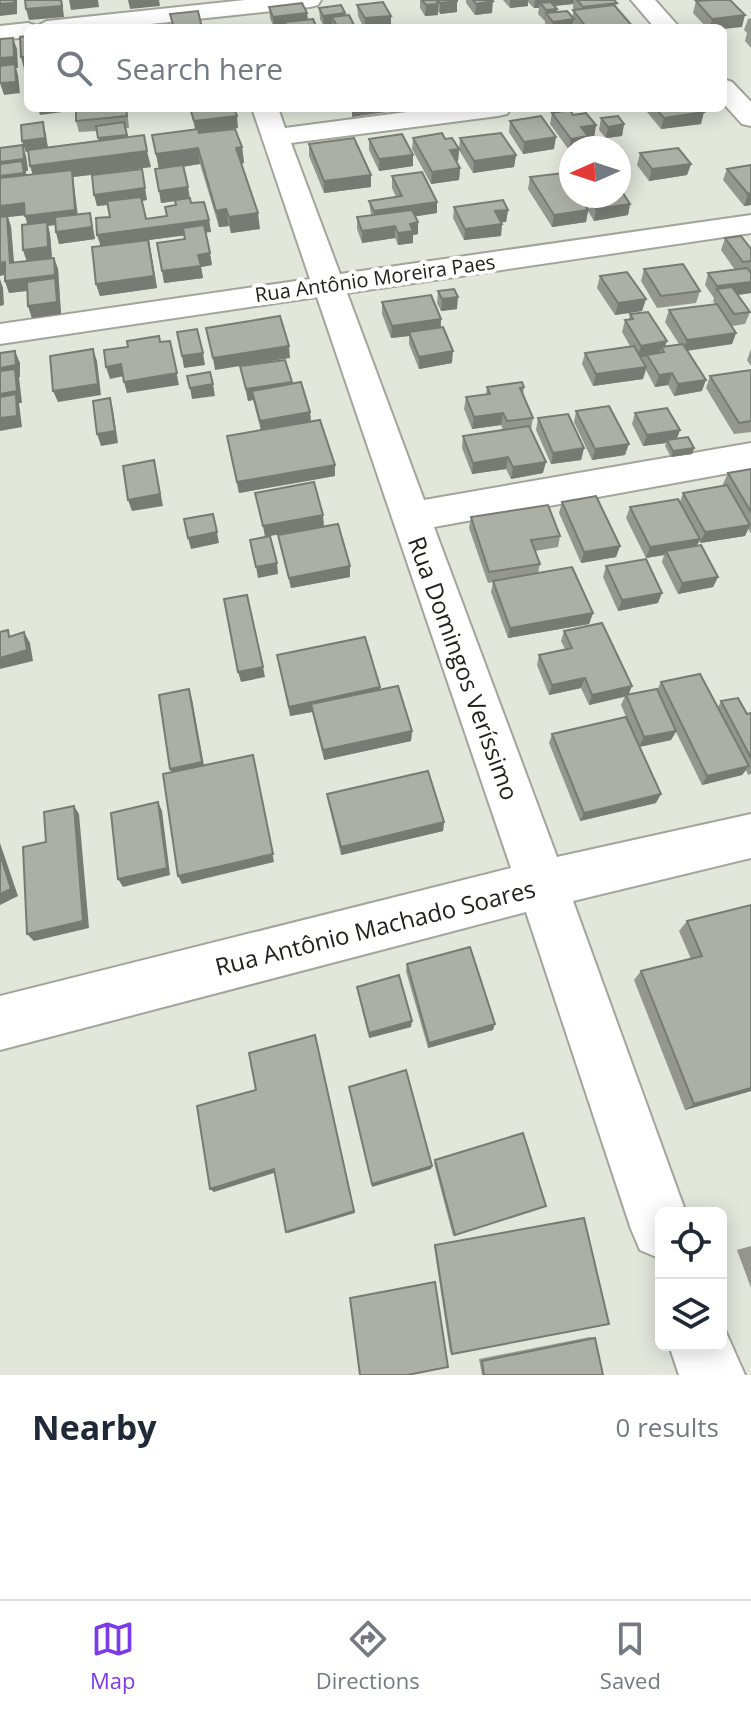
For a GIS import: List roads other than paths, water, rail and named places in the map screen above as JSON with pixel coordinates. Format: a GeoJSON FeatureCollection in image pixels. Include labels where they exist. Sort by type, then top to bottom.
{"type":"FeatureCollection","features":[{"type":"Feature","properties":{"kind":"street"},"geometry":{"type":"LineString","coordinates":[[93,24],[232,12],[310,0]]}},
{"type":"Feature","properties":{"kind":"street"},"geometry":{"type":"LineString","coordinates":[[642,0],[664,24]]}},
{"type":"Feature","properties":{"kind":"street"},"geometry":{"type":"LineString","coordinates":[[0,33],[24,30]]}},
{"type":"Feature","properties":{"kind":"street"},"geometry":{"type":"LineString","coordinates":[[727,78],[751,75]]}},
{"type":"Feature","properties":{"kind":"street"},"geometry":{"type":"LineString","coordinates":[[727,91],[751,118]]}},
{"type":"Feature","properties":{"kind":"street"},"geometry":{"type":"LineString","coordinates":[[270,123],[437,112]]}},
{"type":"Feature","properties":{"kind":"street","name":"Rua Domingos Veríssimo"},"geometry":{"type":"LineString","coordinates":[[270,123],[542,884],[655,1212]]}},
{"type":"Feature","properties":{"kind":"street","name":"Rua Antônio Moreira Paes"},"geometry":{"type":"LineString","coordinates":[[0,334],[751,224]]}},
{"type":"Feature","properties":{"kind":"street"},"geometry":{"type":"LineString","coordinates":[[409,517],[751,456]]}},
{"type":"Feature","properties":{"kind":"street","name":"Rua Antônio Machado Soares"},"geometry":{"type":"LineString","coordinates":[[0,1023],[542,884],[751,836]]}},
{"type":"Feature","properties":{"kind":"street"},"geometry":{"type":"LineString","coordinates":[[703,1351],[712,1375]]}}]}
